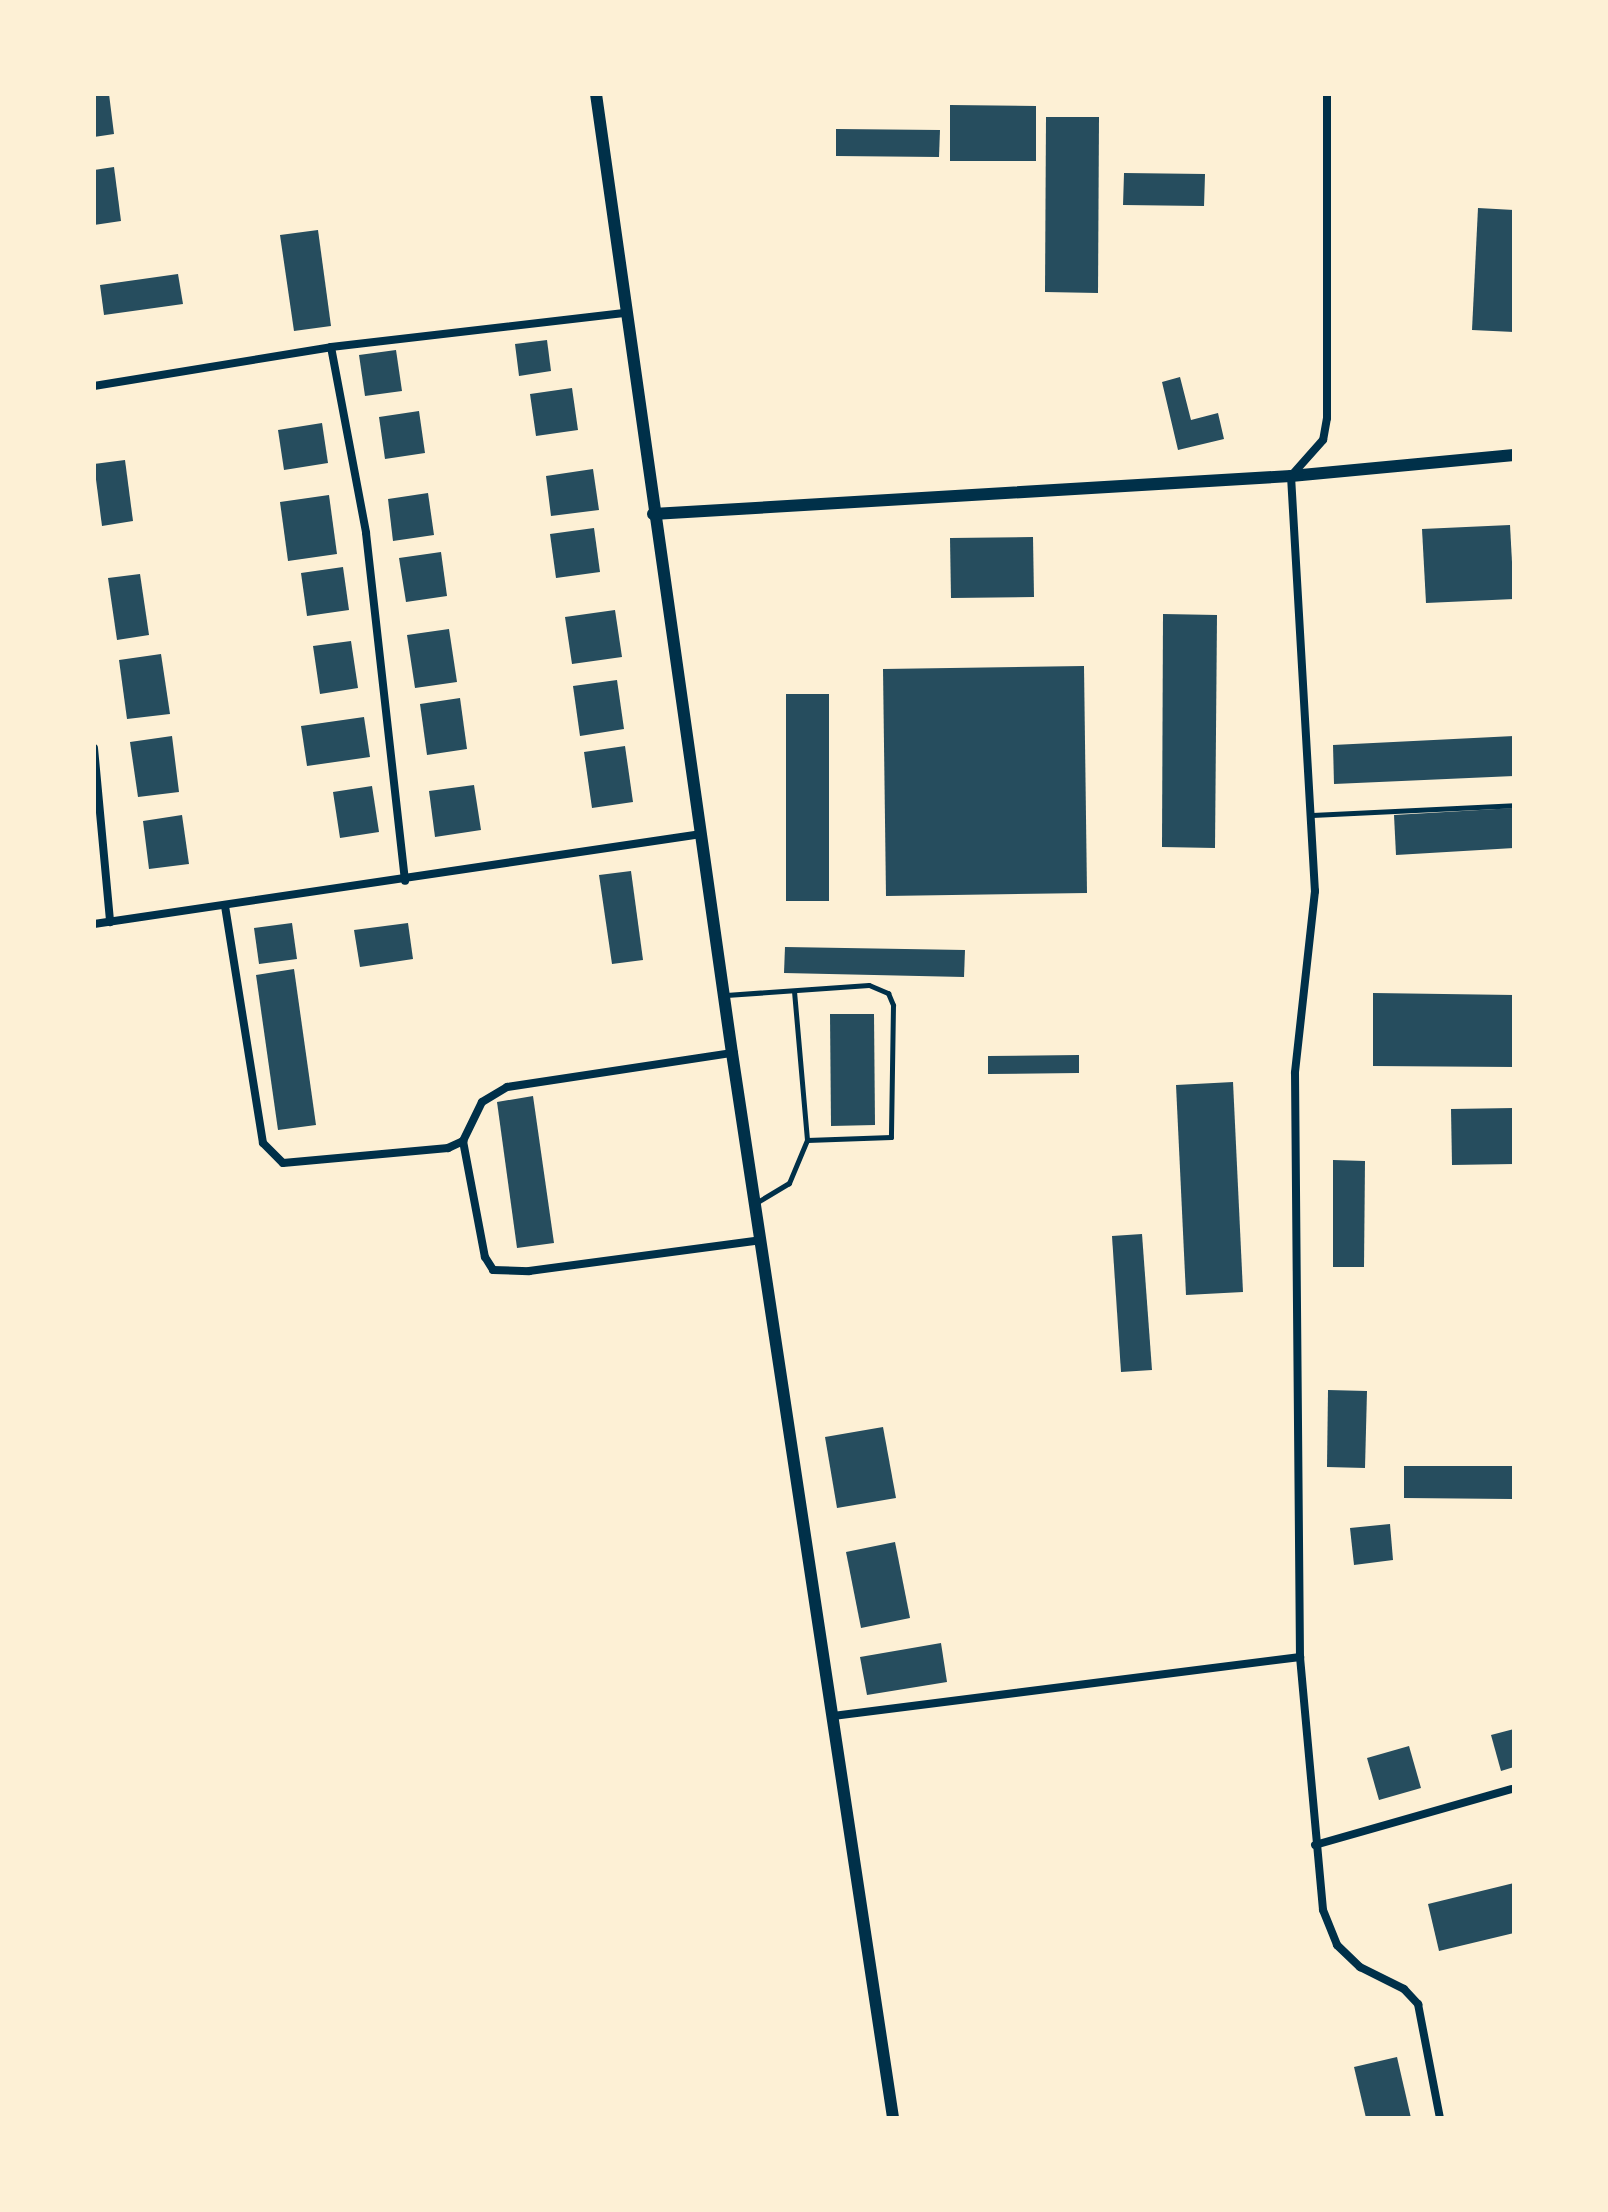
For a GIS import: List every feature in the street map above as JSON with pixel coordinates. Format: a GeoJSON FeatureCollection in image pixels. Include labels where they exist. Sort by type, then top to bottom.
{"type":"FeatureCollection","features":[{"type":"Feature","properties":{"kind":"street"},"geometry":{"type":"LineString","coordinates":[[596,94],[624,313],[732,1053],[757,1202],[893,2118]]}},
{"type":"Feature","properties":{"kind":"street"},"geometry":{"type":"LineString","coordinates":[[1327,94],[1327,418],[1323,440],[1291,476],[1315,891],[1295,1073],[1300,1657],[1323,1910],[1337,1945],[1360,1967],[1404,1989],[1418,2004],[1440,2118]]}},
{"type":"Feature","properties":{"kind":"street"},"geometry":{"type":"LineString","coordinates":[[94,386],[331,347],[624,313]]}},
{"type":"Feature","properties":{"kind":"street"},"geometry":{"type":"LineString","coordinates":[[331,347],[366,533],[405,881]]}},
{"type":"Feature","properties":{"kind":"street"},"geometry":{"type":"LineString","coordinates":[[653,514],[1291,476],[1514,455]]}},
{"type":"Feature","properties":{"kind":"street"},"geometry":{"type":"LineString","coordinates":[[94,748],[110,922]]}},
{"type":"Feature","properties":{"kind":"street"},"geometry":{"type":"LineString","coordinates":[[94,924],[405,881],[701,834]]}},
{"type":"Feature","properties":{"kind":"street"},"geometry":{"type":"LineString","coordinates":[[225,906],[263,1143],[271,1155],[283,1163],[436,1151],[463,1141]]}},
{"type":"Feature","properties":{"kind":"street"},"geometry":{"type":"LineString","coordinates":[[732,1053],[507,1087],[482,1102],[463,1141],[485,1257],[493,1270],[529,1271],[762,1240]]}},
{"type":"Feature","properties":{"kind":"street"},"geometry":{"type":"LineString","coordinates":[[833,1716],[1300,1657]]}},
{"type":"Feature","properties":{"kind":"street"},"geometry":{"type":"LineString","coordinates":[[1315,1845],[1511,1789]]}},
{"type":"Feature","properties":{"kind":"lane"},"geometry":{"type":"LineString","coordinates":[[1311,815],[1514,805]]}},
{"type":"Feature","properties":{"kind":"lane"},"geometry":{"type":"LineString","coordinates":[[725,995],[869,985],[888,993],[893,1005],[891,1137],[807,1140]]}},
{"type":"Feature","properties":{"kind":"lane"},"geometry":{"type":"LineString","coordinates":[[757,1202],[789,1183],[807,1140],[794,991]]}},
{"type":"Feature","properties":{"kind":"building"},"geometry":{"type":"Polygon","coordinates":[[[94,94],[109,94],[114,134],[94,137],[94,94]]]}},
{"type":"Feature","properties":{"kind":"building"},"geometry":{"type":"Polygon","coordinates":[[[950,105],[1036,106],[1036,161],[950,161],[950,105]]]}},
{"type":"Feature","properties":{"kind":"building"},"geometry":{"type":"Polygon","coordinates":[[[1046,117],[1099,117],[1098,293],[1045,292],[1046,117]]]}},
{"type":"Feature","properties":{"kind":"building"},"geometry":{"type":"Polygon","coordinates":[[[836,129],[940,130],[939,157],[836,156],[836,129]]]}},
{"type":"Feature","properties":{"kind":"building"},"geometry":{"type":"Polygon","coordinates":[[[114,167],[121,221],[94,225],[94,170],[114,167]]]}},
{"type":"Feature","properties":{"kind":"building"},"geometry":{"type":"Polygon","coordinates":[[[1124,173],[1205,174],[1204,206],[1123,205],[1124,173]]]}},
{"type":"Feature","properties":{"kind":"building"},"geometry":{"type":"Polygon","coordinates":[[[1478,208],[1514,210],[1514,332],[1472,330],[1478,208]]]}},
{"type":"Feature","properties":{"kind":"building"},"geometry":{"type":"Polygon","coordinates":[[[318,230],[331,326],[294,331],[280,235],[318,230]]]}},
{"type":"Feature","properties":{"kind":"building"},"geometry":{"type":"Polygon","coordinates":[[[178,274],[183,304],[104,315],[100,285],[178,274]]]}},
{"type":"Feature","properties":{"kind":"building"},"geometry":{"type":"Polygon","coordinates":[[[547,340],[551,371],[519,376],[515,344],[547,340]]]}},
{"type":"Feature","properties":{"kind":"building"},"geometry":{"type":"Polygon","coordinates":[[[396,350],[402,391],[365,396],[359,355],[396,350]]]}},
{"type":"Feature","properties":{"kind":"building"},"geometry":{"type":"Polygon","coordinates":[[[1180,377],[1191,420],[1218,413],[1224,439],[1178,450],[1162,382],[1180,377]]]}},
{"type":"Feature","properties":{"kind":"building"},"geometry":{"type":"Polygon","coordinates":[[[572,388],[578,430],[536,436],[530,394],[572,388]]]}},
{"type":"Feature","properties":{"kind":"building"},"geometry":{"type":"Polygon","coordinates":[[[419,411],[425,453],[385,459],[379,417],[419,411]]]}},
{"type":"Feature","properties":{"kind":"building"},"geometry":{"type":"Polygon","coordinates":[[[322,423],[328,463],[284,470],[278,430],[322,423]]]}},
{"type":"Feature","properties":{"kind":"building"},"geometry":{"type":"Polygon","coordinates":[[[125,460],[133,521],[102,526],[94,464],[125,460]]]}},
{"type":"Feature","properties":{"kind":"building"},"geometry":{"type":"Polygon","coordinates":[[[593,469],[599,510],[551,516],[546,476],[593,469]]]}},
{"type":"Feature","properties":{"kind":"building"},"geometry":{"type":"Polygon","coordinates":[[[428,493],[434,535],[393,541],[388,499],[428,493]]]}},
{"type":"Feature","properties":{"kind":"building"},"geometry":{"type":"Polygon","coordinates":[[[329,495],[337,554],[288,561],[280,502],[329,495]]]}},
{"type":"Feature","properties":{"kind":"building"},"geometry":{"type":"Polygon","coordinates":[[[1510,525],[1514,599],[1426,603],[1422,529],[1510,525]]]}},
{"type":"Feature","properties":{"kind":"building"},"geometry":{"type":"Polygon","coordinates":[[[594,528],[600,572],[556,578],[550,534],[594,528]]]}},
{"type":"Feature","properties":{"kind":"building"},"geometry":{"type":"Polygon","coordinates":[[[1033,537],[1034,597],[951,598],[950,538],[1033,537]]]}},
{"type":"Feature","properties":{"kind":"building"},"geometry":{"type":"Polygon","coordinates":[[[441,552],[447,596],[406,602],[399,558],[441,552]]]}},
{"type":"Feature","properties":{"kind":"building"},"geometry":{"type":"Polygon","coordinates":[[[343,567],[349,610],[307,616],[301,573],[343,567]]]}},
{"type":"Feature","properties":{"kind":"building"},"geometry":{"type":"Polygon","coordinates":[[[140,574],[149,635],[117,640],[108,578],[140,574]]]}},
{"type":"Feature","properties":{"kind":"building"},"geometry":{"type":"Polygon","coordinates":[[[615,610],[622,657],[572,664],[565,617],[615,610]]]}},
{"type":"Feature","properties":{"kind":"building"},"geometry":{"type":"Polygon","coordinates":[[[1163,614],[1217,615],[1215,848],[1162,847],[1163,614]]]}},
{"type":"Feature","properties":{"kind":"building"},"geometry":{"type":"Polygon","coordinates":[[[449,629],[457,682],[415,688],[407,635],[449,629]]]}},
{"type":"Feature","properties":{"kind":"building"},"geometry":{"type":"Polygon","coordinates":[[[351,641],[358,688],[320,694],[313,646],[351,641]]]}},
{"type":"Feature","properties":{"kind":"building"},"geometry":{"type":"Polygon","coordinates":[[[161,654],[170,714],[127,719],[119,660],[161,654]]]}},
{"type":"Feature","properties":{"kind":"building"},"geometry":{"type":"Polygon","coordinates":[[[1084,666],[1087,893],[886,896],[883,669],[1084,666]]]}},
{"type":"Feature","properties":{"kind":"building"},"geometry":{"type":"Polygon","coordinates":[[[617,680],[624,729],[580,736],[573,686],[617,680]]]}},
{"type":"Feature","properties":{"kind":"building"},"geometry":{"type":"Polygon","coordinates":[[[786,694],[829,694],[829,901],[786,901],[786,694]]]}},
{"type":"Feature","properties":{"kind":"building"},"geometry":{"type":"Polygon","coordinates":[[[460,698],[467,749],[427,755],[420,704],[460,698]]]}},
{"type":"Feature","properties":{"kind":"building"},"geometry":{"type":"Polygon","coordinates":[[[364,717],[370,757],[307,766],[301,726],[364,717]]]}},
{"type":"Feature","properties":{"kind":"building"},"geometry":{"type":"Polygon","coordinates":[[[172,736],[179,792],[138,797],[130,742],[172,736]]]}},
{"type":"Feature","properties":{"kind":"building"},"geometry":{"type":"Polygon","coordinates":[[[1514,736],[1514,776],[1334,784],[1333,745],[1514,736]]]}},
{"type":"Feature","properties":{"kind":"building"},"geometry":{"type":"Polygon","coordinates":[[[625,746],[633,802],[592,808],[584,752],[625,746]]]}},
{"type":"Feature","properties":{"kind":"building"},"geometry":{"type":"Polygon","coordinates":[[[474,785],[481,830],[435,837],[429,791],[474,785]]]}},
{"type":"Feature","properties":{"kind":"building"},"geometry":{"type":"Polygon","coordinates":[[[372,786],[379,832],[340,838],[333,792],[372,786]]]}},
{"type":"Feature","properties":{"kind":"building"},"geometry":{"type":"Polygon","coordinates":[[[1514,808],[1514,848],[1396,855],[1394,815],[1514,808]]]}},
{"type":"Feature","properties":{"kind":"building"},"geometry":{"type":"Polygon","coordinates":[[[182,815],[189,864],[149,869],[143,821],[182,815]]]}},
{"type":"Feature","properties":{"kind":"building"},"geometry":{"type":"Polygon","coordinates":[[[631,871],[643,960],[612,964],[599,875],[631,871]]]}},
{"type":"Feature","properties":{"kind":"building"},"geometry":{"type":"Polygon","coordinates":[[[292,923],[297,959],[259,964],[254,928],[292,923]]]}},
{"type":"Feature","properties":{"kind":"building"},"geometry":{"type":"Polygon","coordinates":[[[408,923],[413,959],[360,967],[354,930],[408,923]]]}},
{"type":"Feature","properties":{"kind":"building"},"geometry":{"type":"Polygon","coordinates":[[[785,947],[965,950],[964,977],[784,973],[785,947]]]}},
{"type":"Feature","properties":{"kind":"building"},"geometry":{"type":"Polygon","coordinates":[[[294,969],[316,1125],[278,1130],[256,975],[294,969]]]}},
{"type":"Feature","properties":{"kind":"building"},"geometry":{"type":"Polygon","coordinates":[[[1373,993],[1514,995],[1514,1067],[1373,1066],[1373,993]]]}},
{"type":"Feature","properties":{"kind":"building"},"geometry":{"type":"Polygon","coordinates":[[[830,1014],[874,1014],[875,1125],[831,1126],[830,1014]]]}},
{"type":"Feature","properties":{"kind":"building"},"geometry":{"type":"Polygon","coordinates":[[[1079,1055],[1079,1073],[988,1074],[988,1056],[1079,1055]]]}},
{"type":"Feature","properties":{"kind":"building"},"geometry":{"type":"Polygon","coordinates":[[[1233,1082],[1243,1292],[1186,1295],[1176,1085],[1233,1082]]]}},
{"type":"Feature","properties":{"kind":"building"},"geometry":{"type":"Polygon","coordinates":[[[533,1096],[554,1243],[517,1248],[497,1102],[533,1096]]]}},
{"type":"Feature","properties":{"kind":"building"},"geometry":{"type":"Polygon","coordinates":[[[1514,1108],[1514,1164],[1452,1165],[1451,1109],[1514,1108]]]}},
{"type":"Feature","properties":{"kind":"building"},"geometry":{"type":"Polygon","coordinates":[[[1333,1160],[1365,1161],[1364,1267],[1333,1267],[1333,1160]]]}},
{"type":"Feature","properties":{"kind":"building"},"geometry":{"type":"Polygon","coordinates":[[[1142,1234],[1152,1370],[1121,1372],[1112,1236],[1142,1234]]]}},
{"type":"Feature","properties":{"kind":"building"},"geometry":{"type":"Polygon","coordinates":[[[1328,1390],[1367,1391],[1365,1468],[1327,1467],[1328,1390]]]}},
{"type":"Feature","properties":{"kind":"building"},"geometry":{"type":"Polygon","coordinates":[[[883,1427],[896,1498],[837,1508],[825,1437],[883,1427]]]}},
{"type":"Feature","properties":{"kind":"building"},"geometry":{"type":"Polygon","coordinates":[[[1404,1466],[1512,1466],[1512,1499],[1404,1498],[1404,1466]]]}},
{"type":"Feature","properties":{"kind":"building"},"geometry":{"type":"Polygon","coordinates":[[[1390,1524],[1393,1560],[1354,1565],[1350,1528],[1390,1524]]]}},
{"type":"Feature","properties":{"kind":"building"},"geometry":{"type":"Polygon","coordinates":[[[895,1542],[910,1618],[861,1628],[846,1552],[895,1542]]]}},
{"type":"Feature","properties":{"kind":"building"},"geometry":{"type":"Polygon","coordinates":[[[941,1643],[947,1682],[867,1695],[860,1657],[941,1643]]]}},
{"type":"Feature","properties":{"kind":"building"},"geometry":{"type":"Polygon","coordinates":[[[1514,1729],[1514,1767],[1501,1771],[1491,1735],[1514,1729]]]}},
{"type":"Feature","properties":{"kind":"building"},"geometry":{"type":"Polygon","coordinates":[[[1409,1746],[1421,1788],[1379,1800],[1367,1758],[1409,1746]]]}},
{"type":"Feature","properties":{"kind":"building"},"geometry":{"type":"Polygon","coordinates":[[[1514,1883],[1514,1933],[1439,1951],[1428,1904],[1514,1883]]]}},
{"type":"Feature","properties":{"kind":"building"},"geometry":{"type":"Polygon","coordinates":[[[1397,2057],[1411,2118],[1366,2118],[1354,2067],[1397,2057]]]}}]}
